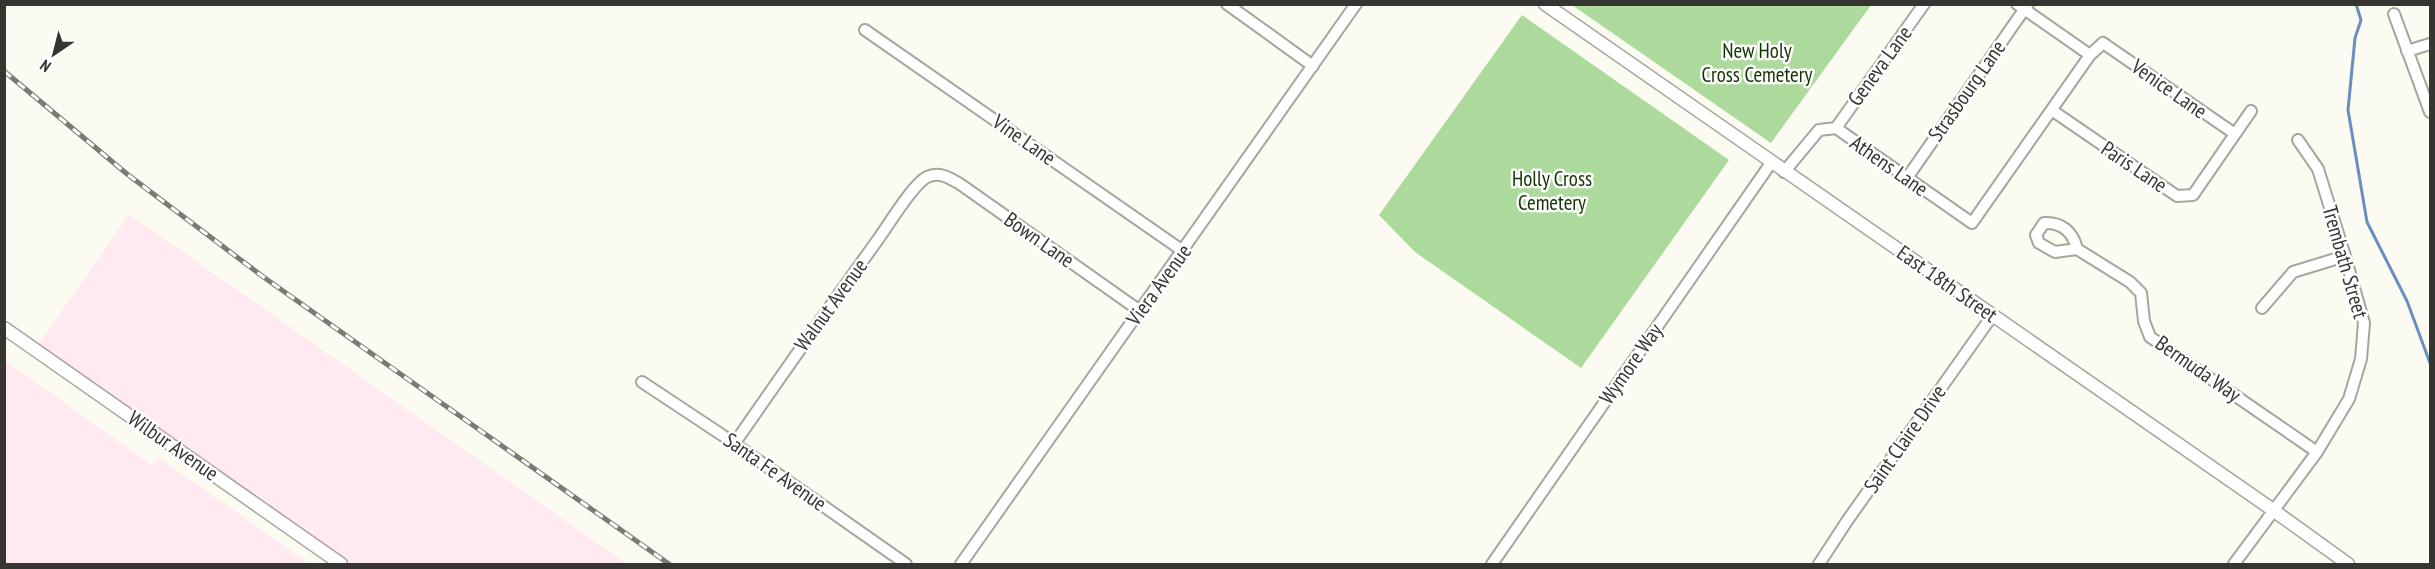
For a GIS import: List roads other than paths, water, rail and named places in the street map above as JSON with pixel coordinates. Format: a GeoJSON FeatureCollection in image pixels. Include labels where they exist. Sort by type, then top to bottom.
{"type":"FeatureCollection","features":[{"type":"Feature","properties":{"kind":"main road","name":"East 18th Street"},"geometry":{"type":"LineString","coordinates":[[1545,4],[2348,564]]}},
{"type":"Feature","properties":{"kind":"main road","name":"Wilbur Avenue"},"geometry":{"type":"LineString","coordinates":[[4,328],[341,564]]}},
{"type":"Feature","properties":{"kind":"street"},"geometry":{"type":"LineString","coordinates":[[1227,4],[1314,66]]}},
{"type":"Feature","properties":{"kind":"street","name":"Viera Avenue"},"geometry":{"type":"LineString","coordinates":[[961,564],[1356,4]]}},
{"type":"Feature","properties":{"kind":"street","name":"Geneva Lane"},"geometry":{"type":"LineString","coordinates":[[1836,128],[1924,4]]}},
{"type":"Feature","properties":{"kind":"street"},"geometry":{"type":"LineString","coordinates":[[2023,6],[2090,55],[2053,111]]}},
{"type":"Feature","properties":{"kind":"street","name":"Strasbourg Lane"},"geometry":{"type":"LineString","coordinates":[[1907,178],[2023,6]]}},
{"type":"Feature","properties":{"kind":"street"},"geometry":{"type":"LineString","coordinates":[[2394,14],[2430,112]]}},
{"type":"Feature","properties":{"kind":"street","name":"Vine Lane"},"geometry":{"type":"LineString","coordinates":[[865,30],[1183,251]]}},
{"type":"Feature","properties":{"kind":"street","name":"Venice Lane"},"geometry":{"type":"LineString","coordinates":[[2090,55],[2103,43],[2235,134]]}},
{"type":"Feature","properties":{"kind":"street"},"geometry":{"type":"LineString","coordinates":[[2407,51],[2430,44]]}},
{"type":"Feature","properties":{"kind":"street","name":"Athens Lane"},"geometry":{"type":"LineString","coordinates":[[1784,172],[1819,130],[1836,128],[1972,223],[2053,111]]}},
{"type":"Feature","properties":{"kind":"street","name":"Paris Lane"},"geometry":{"type":"LineString","coordinates":[[2053,111],[2177,196],[2193,195],[2251,111]]}},
{"type":"Feature","properties":{"kind":"street","name":"Trembath Street"},"geometry":{"type":"LineString","coordinates":[[2234,564],[2317,452],[2349,399],[2361,359],[2364,323],[2345,256],[2318,169],[2298,140]]}},
{"type":"Feature","properties":{"kind":"street","name":"Wymore Way"},"geometry":{"type":"LineString","coordinates":[[1492,564],[1771,163]]}},
{"type":"Feature","properties":{"kind":"street","name":"Bown Lane"},"geometry":{"type":"LineString","coordinates":[[936,174],[960,184],[1140,311]]}},
{"type":"Feature","properties":{"kind":"street","name":"Walnut Avenue"},"geometry":{"type":"LineString","coordinates":[[734,444],[918,184],[936,174]]}},
{"type":"Feature","properties":{"kind":"street","name":"Bermuda Way"},"geometry":{"type":"LineString","coordinates":[[2077,249],[2130,282],[2141,293],[2144,321],[2150,337],[2317,452]]}},
{"type":"Feature","properties":{"kind":"street"},"geometry":{"type":"LineString","coordinates":[[2262,308],[2293,272],[2345,256]]}},
{"type":"Feature","properties":{"kind":"street","name":"Saint Claire Drive"},"geometry":{"type":"LineString","coordinates":[[1819,564],[1992,316]]}},
{"type":"Feature","properties":{"kind":"street","name":"Santa Fe Avenue"},"geometry":{"type":"LineString","coordinates":[[642,382],[906,564]]}},
{"type":"Feature","properties":{"kind":"waterway"},"geometry":{"type":"LineString","coordinates":[[2356,4],[2361,20],[2355,38],[2348,110],[2367,222],[2407,301],[2430,363]]}},
{"type":"Feature","properties":{"kind":"railway"},"geometry":{"type":"LineString","coordinates":[[4,71],[127,174],[262,276],[669,564]]}},
{"type":"Feature","properties":{"kind":"park label","name":"New Holy Cross Cemetery"},"geometry":{"type":"Point","coordinates":[1757,63]}},
{"type":"Feature","properties":{"kind":"park label","name":"Holly Cross Cemetery"},"geometry":{"type":"Point","coordinates":[1552,191]}}]}
